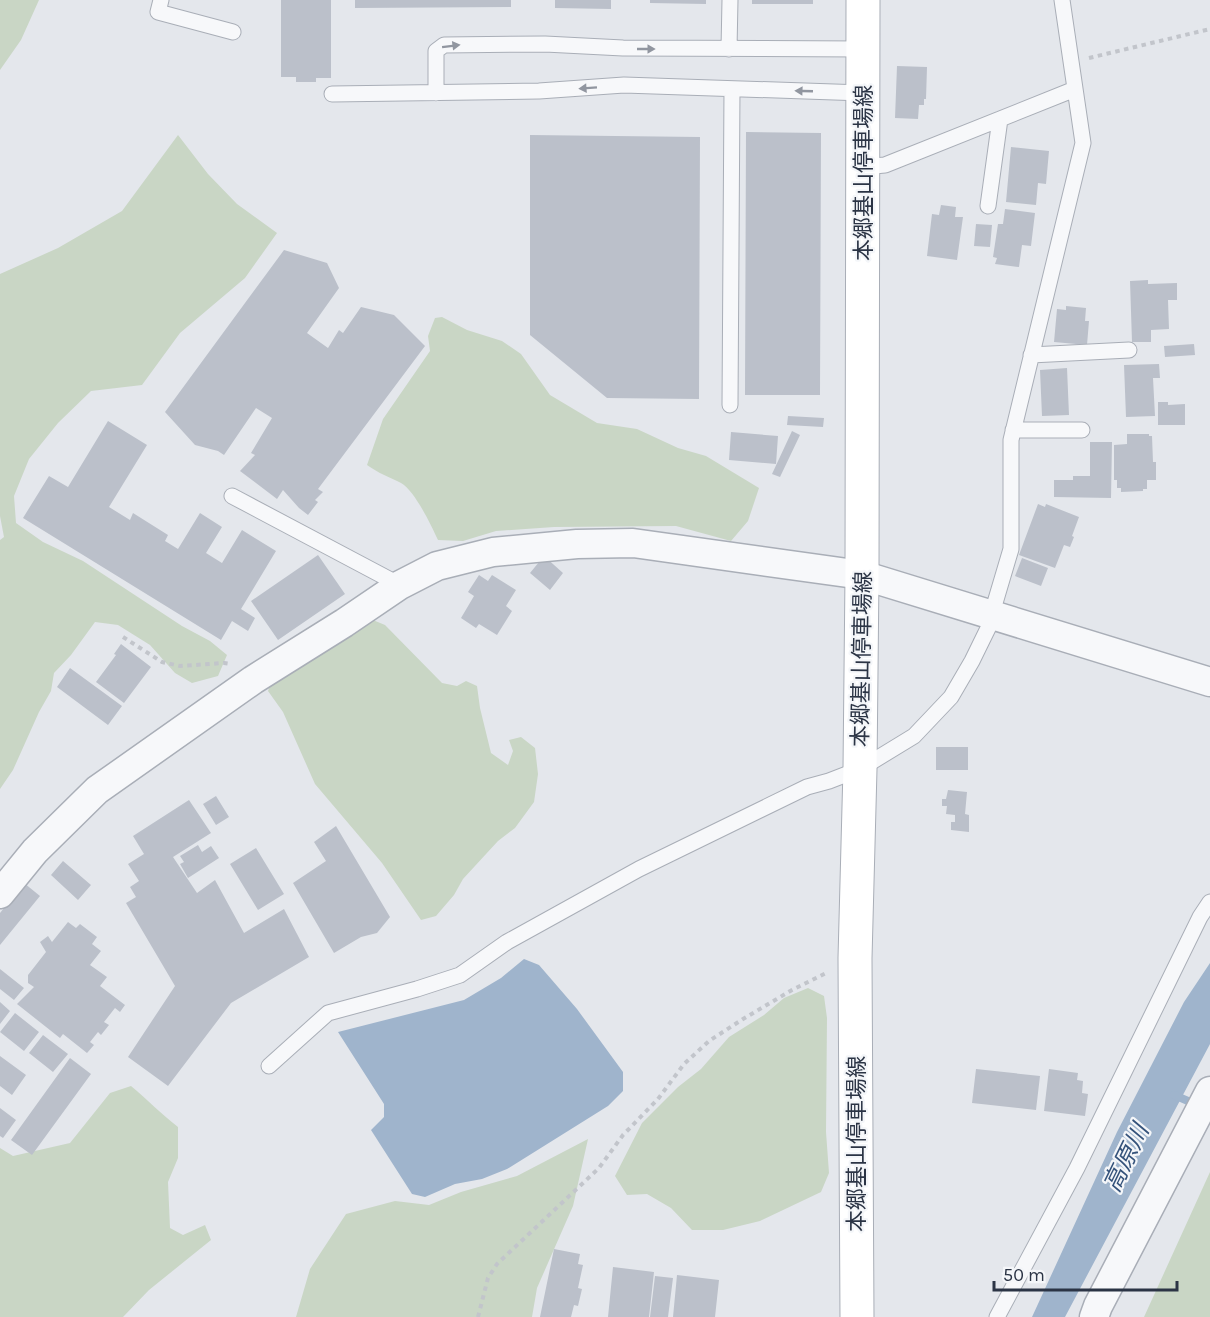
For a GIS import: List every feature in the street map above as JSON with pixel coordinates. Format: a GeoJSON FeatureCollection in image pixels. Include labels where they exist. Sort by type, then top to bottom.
{"type":"FeatureCollection","features":[{"type":"Feature","properties":{"kind":"main road","name":"本郷基山停車場線"},"geometry":{"type":"LineString","coordinates":[[857,1317],[855,958],[862,574],[863,0]]}},
{"type":"Feature","properties":{"kind":"street"},"geometry":{"type":"LineString","coordinates":[[0,894],[35,851],[97,790],[253,680],[400,585],[437,566],[494,552],[577,544],[633,543],[862,574],[1210,682]]}},
{"type":"Feature","properties":{"kind":"street"},"geometry":{"type":"LineString","coordinates":[[1094,1317],[1210,1091]]}},
{"type":"Feature","properties":{"kind":"lane"},"geometry":{"type":"LineString","coordinates":[[161,0],[158,12],[233,32]]}},
{"type":"Feature","properties":{"kind":"lane"},"geometry":{"type":"LineString","coordinates":[[729,0],[729,49]]}},
{"type":"Feature","properties":{"kind":"lane"},"geometry":{"type":"LineString","coordinates":[[269,1066],[328,1013],[460,975],[507,942],[639,869],[807,787],[860,769],[914,736],[951,697],[972,661],[994,614],[1011,549],[1011,440],[1083,143],[1062,0]]}},
{"type":"Feature","properties":{"kind":"lane"},"geometry":{"type":"LineString","coordinates":[[436,93],[436,51],[444,45],[545,44],[623,48],[863,49]]}},
{"type":"Feature","properties":{"kind":"lane"},"geometry":{"type":"LineString","coordinates":[[332,94],[540,91],[624,85],[863,93]]}},
{"type":"Feature","properties":{"kind":"lane"},"geometry":{"type":"LineString","coordinates":[[730,405],[732,89]]}},
{"type":"Feature","properties":{"kind":"lane"},"geometry":{"type":"LineString","coordinates":[[862,167],[885,165],[1075,89]]}},
{"type":"Feature","properties":{"kind":"lane"},"geometry":{"type":"LineString","coordinates":[[988,206],[1000,119]]}},
{"type":"Feature","properties":{"kind":"lane"},"geometry":{"type":"LineString","coordinates":[[1031,355],[1129,350]]}},
{"type":"Feature","properties":{"kind":"lane"},"geometry":{"type":"LineString","coordinates":[[1013,430],[1082,430]]}},
{"type":"Feature","properties":{"kind":"lane"},"geometry":{"type":"LineString","coordinates":[[232,496],[400,585]]}},
{"type":"Feature","properties":{"kind":"lane"},"geometry":{"type":"LineString","coordinates":[[997,1317],[1077,1168],[1194,927],[1210,902]]}},
{"type":"Feature","properties":{"kind":"path"},"geometry":{"type":"LineString","coordinates":[[1071,62],[1210,29]]}},
{"type":"Feature","properties":{"kind":"path"},"geometry":{"type":"LineString","coordinates":[[123,637],[162,662],[180,666],[224,663],[242,667],[253,680]]}},
{"type":"Feature","properties":{"kind":"path"},"geometry":{"type":"LineString","coordinates":[[478,1317],[488,1278],[497,1264],[598,1168],[623,1134],[658,1099],[684,1064],[710,1041],[743,1019],[792,990],[855,958]]}},
{"type":"Feature","properties":{"kind":"green space"},"geometry":{"type":"Polygon","coordinates":[[[0,0],[39,0],[21,40],[0,70],[0,0]]]}},
{"type":"Feature","properties":{"kind":"green space"},"geometry":{"type":"Polygon","coordinates":[[[178,135],[208,174],[237,204],[277,233],[245,278],[180,333],[142,385],[91,391],[58,423],[29,459],[14,496],[16,523],[43,542],[83,561],[182,626],[210,641],[227,655],[218,676],[192,683],[175,673],[150,645],[118,625],[95,622],[71,655],[54,673],[51,691],[13,770],[0,789],[0,540],[4,537],[0,516],[0,274],[58,248],[122,211],[178,135]]]}},
{"type":"Feature","properties":{"kind":"green space"},"geometry":{"type":"Polygon","coordinates":[[[442,317],[467,330],[502,341],[521,354],[550,395],[597,423],[637,429],[678,448],[706,456],[759,488],[748,521],[731,541],[676,526],[554,527],[496,531],[463,541],[438,540],[412,493],[401,483],[367,465],[383,419],[430,351],[428,336],[435,318],[442,317]]]}},
{"type":"Feature","properties":{"kind":"green space"},"geometry":{"type":"Polygon","coordinates":[[[368,618],[385,625],[442,683],[457,686],[466,681],[477,686],[491,753],[508,765],[513,751],[509,740],[521,737],[535,748],[538,774],[534,802],[515,828],[498,841],[463,879],[454,895],[436,916],[421,920],[382,863],[315,784],[283,712],[268,691],[272,680],[368,618]]]}},
{"type":"Feature","properties":{"kind":"green space"},"geometry":{"type":"Polygon","coordinates":[[[808,988],[824,996],[827,1018],[826,1132],[829,1173],[821,1192],[760,1221],[723,1230],[692,1230],[671,1208],[647,1194],[627,1195],[615,1176],[642,1123],[678,1087],[701,1069],[729,1037],[764,1015],[784,998],[808,988]]]}},
{"type":"Feature","properties":{"kind":"green space"},"geometry":{"type":"Polygon","coordinates":[[[131,1086],[178,1127],[178,1158],[168,1182],[170,1228],[183,1235],[205,1225],[211,1240],[149,1290],[123,1317],[0,1317],[0,1148],[13,1156],[70,1143],[110,1093],[131,1086]]]}},
{"type":"Feature","properties":{"kind":"green space"},"geometry":{"type":"Polygon","coordinates":[[[588,1139],[573,1206],[537,1288],[532,1317],[296,1317],[310,1269],[346,1214],[395,1201],[429,1205],[461,1192],[517,1176],[588,1139]]]}},
{"type":"Feature","properties":{"kind":"green space"},"geometry":{"type":"Polygon","coordinates":[[[1210,1172],[1210,1317],[1144,1317],[1210,1172]]]}},
{"type":"Feature","properties":{"kind":"water"},"geometry":{"type":"Polygon","coordinates":[[[524,959],[539,965],[577,1009],[623,1072],[623,1091],[608,1106],[507,1169],[482,1179],[455,1184],[425,1197],[412,1194],[371,1130],[384,1117],[384,1104],[338,1032],[464,1000],[501,978],[524,959]]]}},
{"type":"Feature","properties":{"kind":"water","name":"高原川"},"geometry":{"type":"Polygon","coordinates":[[[1210,963],[1210,1044],[1065,1317],[1032,1317],[1117,1132],[1184,1002],[1210,963]]]}},
{"type":"Feature","properties":{"kind":"building"},"geometry":{"type":"Polygon","coordinates":[[[281,0],[331,0],[331,78],[316,78],[316,82],[296,82],[296,77],[281,77],[281,0]]]}},
{"type":"Feature","properties":{"kind":"building"},"geometry":{"type":"Polygon","coordinates":[[[355,0],[511,0],[511,7],[355,8],[355,0]]]}},
{"type":"Feature","properties":{"kind":"building"},"geometry":{"type":"Polygon","coordinates":[[[555,0],[611,0],[611,9],[555,8],[555,0]]]}},
{"type":"Feature","properties":{"kind":"building"},"geometry":{"type":"Polygon","coordinates":[[[650,0],[706,0],[706,4],[650,3],[650,0]]]}},
{"type":"Feature","properties":{"kind":"building"},"geometry":{"type":"Polygon","coordinates":[[[752,0],[813,0],[813,4],[752,4],[752,0]]]}},
{"type":"Feature","properties":{"kind":"building"},"geometry":{"type":"Polygon","coordinates":[[[897,66],[927,67],[926,99],[924,99],[924,105],[919,105],[918,119],[895,118],[897,66]]]}},
{"type":"Feature","properties":{"kind":"building"},"geometry":{"type":"Polygon","coordinates":[[[746,132],[821,133],[820,395],[745,395],[746,132]]]}},
{"type":"Feature","properties":{"kind":"building"},"geometry":{"type":"Polygon","coordinates":[[[530,135],[700,137],[699,399],[607,398],[530,335],[530,135]]]}},
{"type":"Feature","properties":{"kind":"building"},"geometry":{"type":"Polygon","coordinates":[[[1011,147],[1049,151],[1046,184],[1038,183],[1036,205],[1006,202],[1011,147]]]}},
{"type":"Feature","properties":{"kind":"building"},"geometry":{"type":"Polygon","coordinates":[[[941,205],[956,207],[955,217],[963,217],[957,260],[927,256],[932,214],[939,215],[941,205]]]}},
{"type":"Feature","properties":{"kind":"building"},"geometry":{"type":"Polygon","coordinates":[[[1005,209],[1035,213],[1031,246],[1022,245],[1019,267],[995,264],[997,258],[993,257],[998,224],[1003,224],[1005,209]]]}},
{"type":"Feature","properties":{"kind":"building"},"geometry":{"type":"Polygon","coordinates":[[[976,224],[992,225],[990,247],[974,246],[976,224]]]}},
{"type":"Feature","properties":{"kind":"building"},"geometry":{"type":"Polygon","coordinates":[[[284,250],[327,263],[339,288],[307,333],[328,348],[339,330],[343,333],[361,307],[394,315],[425,346],[318,489],[323,492],[315,500],[318,502],[308,515],[283,490],[277,499],[240,471],[255,455],[251,453],[272,418],[256,408],[224,455],[218,451],[195,445],[165,412],[284,250]]]}},
{"type":"Feature","properties":{"kind":"building"},"geometry":{"type":"Polygon","coordinates":[[[1148,280],[1148,284],[1177,283],[1177,300],[1168,300],[1169,329],[1151,330],[1151,342],[1132,342],[1130,281],[1148,280]]]}},
{"type":"Feature","properties":{"kind":"building"},"geometry":{"type":"Polygon","coordinates":[[[1066,306],[1086,308],[1085,321],[1089,321],[1087,345],[1054,342],[1057,309],[1066,310],[1066,306]]]}},
{"type":"Feature","properties":{"kind":"building"},"geometry":{"type":"Polygon","coordinates":[[[1194,344],[1195,355],[1165,357],[1164,346],[1194,344]]]}},
{"type":"Feature","properties":{"kind":"building"},"geometry":{"type":"Polygon","coordinates":[[[1159,364],[1160,378],[1153,378],[1155,416],[1126,417],[1124,365],[1159,364]]]}},
{"type":"Feature","properties":{"kind":"building"},"geometry":{"type":"Polygon","coordinates":[[[1067,368],[1069,415],[1042,416],[1040,370],[1067,368]]]}},
{"type":"Feature","properties":{"kind":"building"},"geometry":{"type":"Polygon","coordinates":[[[1158,402],[1168,402],[1168,405],[1185,404],[1185,425],[1158,425],[1158,402]]]}},
{"type":"Feature","properties":{"kind":"building"},"geometry":{"type":"Polygon","coordinates":[[[788,416],[824,418],[823,427],[787,425],[788,416]]]}},
{"type":"Feature","properties":{"kind":"building"},"geometry":{"type":"Polygon","coordinates":[[[108,421],[147,445],[109,507],[130,520],[133,513],[168,535],[165,541],[178,549],[200,513],[222,527],[206,553],[222,563],[242,530],[276,551],[241,609],[255,618],[248,631],[232,621],[221,640],[23,518],[49,476],[68,487],[108,421]]]}},
{"type":"Feature","properties":{"kind":"building"},"geometry":{"type":"Polygon","coordinates":[[[792,431],[800,435],[780,477],[772,474],[792,431]]]}},
{"type":"Feature","properties":{"kind":"building"},"geometry":{"type":"Polygon","coordinates":[[[731,432],[778,436],[776,464],[729,460],[731,432]]]}},
{"type":"Feature","properties":{"kind":"building"},"geometry":{"type":"Polygon","coordinates":[[[1127,434],[1152,436],[1156,480],[1147,480],[1147,489],[1143,491],[1121,492],[1121,488],[1117,488],[1117,480],[1114,480],[1114,445],[1127,444],[1127,434]]]}},
{"type":"Feature","properties":{"kind":"building"},"geometry":{"type":"Polygon","coordinates":[[[1090,442],[1112,442],[1111,498],[1054,497],[1054,480],[1073,480],[1073,476],[1090,476],[1090,442]]]}},
{"type":"Feature","properties":{"kind":"building"},"geometry":{"type":"Polygon","coordinates":[[[1038,504],[1045,507],[1046,504],[1079,517],[1070,547],[1064,545],[1055,568],[1019,555],[1038,504]]]}},
{"type":"Feature","properties":{"kind":"building"},"geometry":{"type":"Polygon","coordinates":[[[318,555],[345,594],[278,640],[251,601],[318,555]]]}},
{"type":"Feature","properties":{"kind":"building"},"geometry":{"type":"Polygon","coordinates":[[[544,556],[563,573],[550,590],[530,573],[544,556]]]}},
{"type":"Feature","properties":{"kind":"building"},"geometry":{"type":"Polygon","coordinates":[[[1022,558],[1048,568],[1041,586],[1015,576],[1022,558]]]}},
{"type":"Feature","properties":{"kind":"building"},"geometry":{"type":"Polygon","coordinates":[[[479,575],[488,581],[492,575],[516,590],[506,606],[512,611],[497,635],[479,624],[476,628],[461,618],[474,596],[468,592],[479,575]]]}},
{"type":"Feature","properties":{"kind":"building"},"geometry":{"type":"Polygon","coordinates":[[[121,644],[151,667],[124,703],[96,682],[116,655],[114,654],[121,644]]]}},
{"type":"Feature","properties":{"kind":"building"},"geometry":{"type":"Polygon","coordinates":[[[70,668],[122,706],[108,725],[57,687],[70,668]]]}},
{"type":"Feature","properties":{"kind":"building"},"geometry":{"type":"Polygon","coordinates":[[[936,747],[968,747],[968,770],[936,770],[936,747]]]}},
{"type":"Feature","properties":{"kind":"building"},"geometry":{"type":"Polygon","coordinates":[[[948,790],[967,792],[965,814],[969,815],[969,832],[951,830],[951,822],[955,822],[955,815],[946,814],[947,806],[942,806],[942,799],[946,799],[948,790]]]}},
{"type":"Feature","properties":{"kind":"building"},"geometry":{"type":"Polygon","coordinates":[[[216,796],[229,817],[216,825],[203,804],[216,796]]]}},
{"type":"Feature","properties":{"kind":"building"},"geometry":{"type":"Polygon","coordinates":[[[189,800],[211,833],[173,857],[197,893],[215,880],[244,933],[284,909],[309,957],[231,1003],[168,1086],[128,1057],[175,986],[126,903],[136,897],[130,887],[139,881],[128,864],[144,854],[133,836],[189,800]]]}},
{"type":"Feature","properties":{"kind":"building"},"geometry":{"type":"Polygon","coordinates":[[[336,826],[390,917],[377,933],[361,937],[334,953],[293,883],[326,861],[314,842],[336,826]]]}},
{"type":"Feature","properties":{"kind":"building"},"geometry":{"type":"Polygon","coordinates":[[[198,845],[202,852],[211,846],[219,858],[188,878],[180,864],[184,862],[180,856],[198,845]]]}},
{"type":"Feature","properties":{"kind":"building"},"geometry":{"type":"Polygon","coordinates":[[[256,848],[284,894],[258,910],[230,864],[256,848]]]}},
{"type":"Feature","properties":{"kind":"building"},"geometry":{"type":"Polygon","coordinates":[[[63,861],[91,885],[78,900],[51,875],[63,861]]]}},
{"type":"Feature","properties":{"kind":"building"},"geometry":{"type":"Polygon","coordinates":[[[24,883],[40,896],[0,945],[0,913],[24,883]]]}},
{"type":"Feature","properties":{"kind":"building"},"geometry":{"type":"Polygon","coordinates":[[[68,922],[76,928],[80,924],[97,937],[92,944],[101,951],[90,965],[107,977],[100,986],[125,1005],[120,1012],[115,1008],[104,1022],[109,1025],[101,1035],[98,1032],[90,1042],[94,1045],[87,1053],[63,1034],[60,1038],[17,1004],[34,987],[28,983],[28,975],[46,952],[40,942],[48,936],[52,942],[68,922]]]}},
{"type":"Feature","properties":{"kind":"building"},"geometry":{"type":"Polygon","coordinates":[[[0,969],[24,988],[14,1000],[0,989],[0,969]]]}},
{"type":"Feature","properties":{"kind":"building"},"geometry":{"type":"Polygon","coordinates":[[[0,1002],[10,1011],[0,1024],[0,1002]]]}},
{"type":"Feature","properties":{"kind":"building"},"geometry":{"type":"Polygon","coordinates":[[[15,1013],[39,1032],[24,1051],[0,1032],[15,1013]]]}},
{"type":"Feature","properties":{"kind":"building"},"geometry":{"type":"Polygon","coordinates":[[[43,1035],[68,1054],[53,1072],[29,1053],[43,1035]]]}},
{"type":"Feature","properties":{"kind":"building"},"geometry":{"type":"Polygon","coordinates":[[[0,1056],[26,1075],[12,1095],[0,1086],[0,1056]]]}},
{"type":"Feature","properties":{"kind":"building"},"geometry":{"type":"Polygon","coordinates":[[[70,1058],[91,1074],[32,1155],[11,1140],[70,1058]]]}},
{"type":"Feature","properties":{"kind":"building"},"geometry":{"type":"Polygon","coordinates":[[[976,1069],[1040,1076],[1036,1110],[972,1103],[976,1069]]]}},
{"type":"Feature","properties":{"kind":"building"},"geometry":{"type":"Polygon","coordinates":[[[1049,1069],[1078,1073],[1077,1080],[1083,1081],[1082,1093],[1088,1094],[1085,1116],[1044,1111],[1049,1069]]]}},
{"type":"Feature","properties":{"kind":"building"},"geometry":{"type":"Polygon","coordinates":[[[0,1108],[16,1120],[3,1138],[0,1136],[0,1108]]]}},
{"type":"Feature","properties":{"kind":"building"},"geometry":{"type":"Polygon","coordinates":[[[554,1249],[580,1254],[578,1264],[583,1265],[578,1288],[582,1289],[578,1306],[574,1305],[571,1317],[540,1317],[554,1249]]]}},
{"type":"Feature","properties":{"kind":"building"},"geometry":{"type":"Polygon","coordinates":[[[613,1267],[654,1272],[649,1317],[608,1317],[613,1267]]]}},
{"type":"Feature","properties":{"kind":"building"},"geometry":{"type":"Polygon","coordinates":[[[677,1275],[719,1280],[715,1317],[673,1317],[677,1275]]]}},
{"type":"Feature","properties":{"kind":"building"},"geometry":{"type":"Polygon","coordinates":[[[655,1276],[673,1278],[668,1317],[650,1317],[655,1276]]]}},
{"type":"Feature","properties":{"kind":"waterway"},"geometry":{"type":"LineString","coordinates":[[1174,1095],[1188,1101]]}}]}
